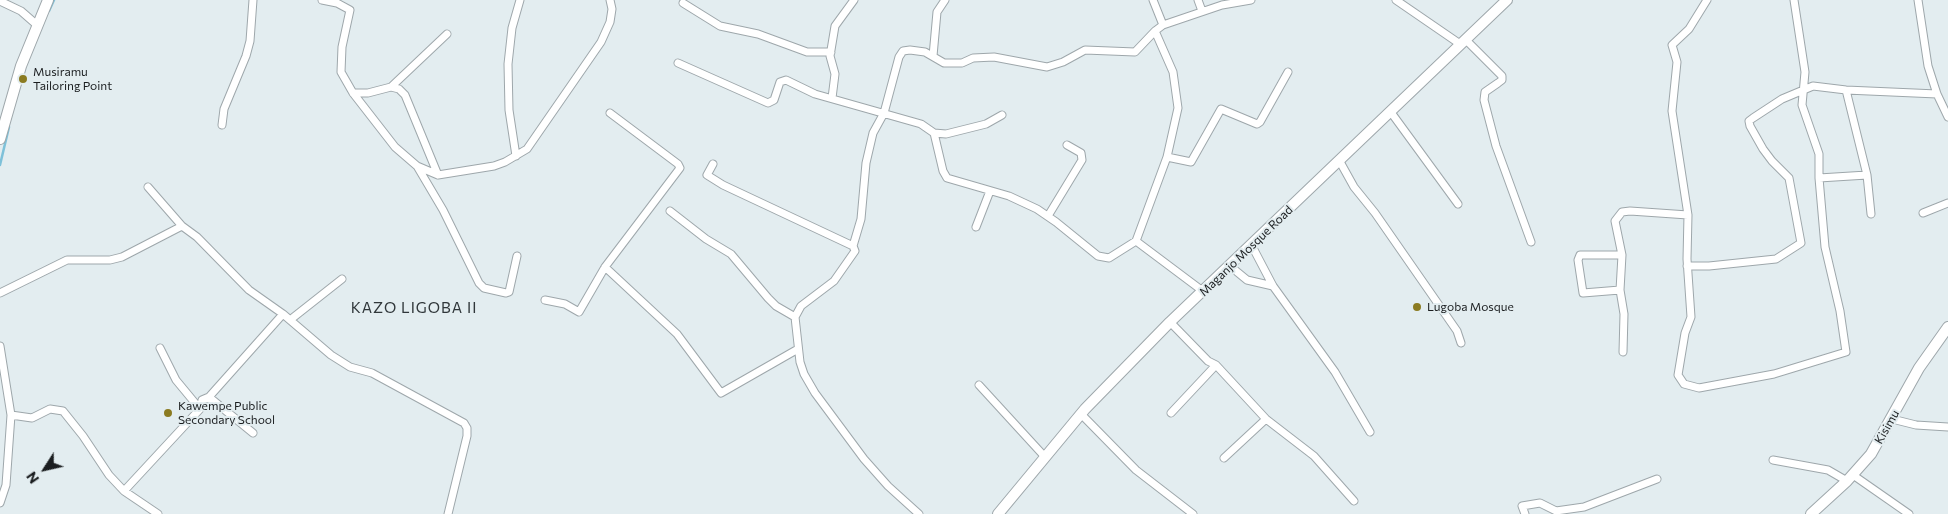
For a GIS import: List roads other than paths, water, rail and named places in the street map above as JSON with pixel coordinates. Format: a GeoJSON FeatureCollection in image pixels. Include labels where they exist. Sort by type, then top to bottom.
{"type":"FeatureCollection","features":[{"type":"Feature","properties":{"kind":"street"},"geometry":{"type":"LineString","coordinates":[[0,139],[20,66],[48,0]]}},
{"type":"Feature","properties":{"kind":"street"},"geometry":{"type":"LineString","coordinates":[[222,125],[224,108],[246,56],[250,41],[253,0]]}},
{"type":"Feature","properties":{"kind":"street"},"geometry":{"type":"LineString","coordinates":[[322,0],[337,3],[350,10],[342,47],[341,72],[353,93],[395,147],[416,166],[444,210],[479,283],[484,288],[509,292],[517,256]]}},
{"type":"Feature","properties":{"kind":"street"},"geometry":{"type":"LineString","coordinates":[[516,156],[509,110],[508,64],[512,28],[520,0]]}},
{"type":"Feature","properties":{"kind":"street"},"geometry":{"type":"LineString","coordinates":[[416,166],[438,175],[494,166],[527,149],[600,42],[610,22],[612,9],[610,0]]}},
{"type":"Feature","properties":{"kind":"street"},"geometry":{"type":"LineString","coordinates":[[832,98],[835,74],[831,52],[835,26],[854,0]]}},
{"type":"Feature","properties":{"kind":"street"},"geometry":{"type":"LineString","coordinates":[[933,56],[937,12],[945,0]]}},
{"type":"Feature","properties":{"kind":"street"},"geometry":{"type":"LineString","coordinates":[[1152,0],[1163,25]]}},
{"type":"Feature","properties":{"kind":"street"},"geometry":{"type":"LineString","coordinates":[[1198,0],[1202,11]]}},
{"type":"Feature","properties":{"kind":"street"},"geometry":{"type":"LineString","coordinates":[[919,514],[888,486],[864,459],[804,374],[798,349],[795,317],[801,306],[820,294],[844,268],[855,251],[853,246],[861,219],[866,163],[873,133],[884,113],[899,57],[903,51],[925,52],[944,63],[962,63],[973,58],[994,57],[1047,67],[1063,62],[1085,50],[1135,52],[1163,25],[1202,11],[1251,0]]}},
{"type":"Feature","properties":{"kind":"street"},"geometry":{"type":"LineString","coordinates":[[1396,0],[1462,41],[1502,76],[1502,80],[1485,92],[1484,100],[1496,146],[1531,242]]}},
{"type":"Feature","properties":{"kind":"street","name":"Maganjo Mosque Road"},"geometry":{"type":"LineString","coordinates":[[998,514],[1081,414],[1170,322],[1204,292],[1462,41],[1507,0]]}},
{"type":"Feature","properties":{"kind":"street"},"geometry":{"type":"LineString","coordinates":[[1707,0],[1689,29],[1672,45],[1678,62],[1672,111],[1688,215],[1687,266],[1691,317],[1685,333],[1678,375],[1684,384],[1699,388],[1743,382],[1842,355],[1846,352],[1847,347],[1825,247],[1819,178],[1819,154],[1802,105],[1805,72],[1794,0]]}},
{"type":"Feature","properties":{"kind":"street"},"geometry":{"type":"LineString","coordinates":[[1918,0],[1928,66],[1937,94],[1948,117]]}},
{"type":"Feature","properties":{"kind":"street"},"geometry":{"type":"LineString","coordinates":[[0,1],[21,11],[37,25]]}},
{"type":"Feature","properties":{"kind":"street"},"geometry":{"type":"LineString","coordinates":[[683,3],[720,26],[758,34],[807,52],[831,52]]}},
{"type":"Feature","properties":{"kind":"street"},"geometry":{"type":"LineString","coordinates":[[934,133],[945,176],[1009,196],[1048,216],[1098,256],[1110,258],[1136,241],[1167,157],[1178,108],[1173,72],[1155,31]]}},
{"type":"Feature","properties":{"kind":"street"},"geometry":{"type":"LineString","coordinates":[[391,87],[447,34]]}},
{"type":"Feature","properties":{"kind":"street"},"geometry":{"type":"LineString","coordinates":[[678,63],[768,103],[774,100],[782,80],[815,94],[922,124],[934,133],[946,134],[976,127],[1002,115]]}},
{"type":"Feature","properties":{"kind":"street"},"geometry":{"type":"LineString","coordinates":[[1167,157],[1191,162],[1221,109],[1257,124],[1260,122],[1288,72]]}},
{"type":"Feature","properties":{"kind":"street"},"geometry":{"type":"LineString","coordinates":[[1687,266],[1709,266],[1776,259],[1801,243],[1789,178],[1763,149],[1749,121],[1782,99],[1813,86],[1846,90],[1937,94]]}},
{"type":"Feature","properties":{"kind":"street"},"geometry":{"type":"LineString","coordinates":[[353,93],[368,93],[391,87],[399,89],[404,95],[438,175]]}},
{"type":"Feature","properties":{"kind":"street"},"geometry":{"type":"LineString","coordinates":[[1846,90],[1867,175],[1871,214]]}},
{"type":"Feature","properties":{"kind":"street"},"geometry":{"type":"LineString","coordinates":[[1390,111],[1458,204]]}},
{"type":"Feature","properties":{"kind":"street"},"geometry":{"type":"LineString","coordinates":[[545,300],[564,304],[580,312],[605,267],[680,168],[678,164],[610,113]]}},
{"type":"Feature","properties":{"kind":"street"},"geometry":{"type":"LineString","coordinates":[[1048,216],[1082,160],[1081,153],[1067,145]]}},
{"type":"Feature","properties":{"kind":"street"},"geometry":{"type":"LineString","coordinates":[[1339,160],[1354,187],[1375,213],[1458,330],[1461,343]]}},
{"type":"Feature","properties":{"kind":"street"},"geometry":{"type":"LineString","coordinates":[[713,164],[707,175],[723,185],[853,246]]}},
{"type":"Feature","properties":{"kind":"street"},"geometry":{"type":"LineString","coordinates":[[1819,178],[1867,175]]}},
{"type":"Feature","properties":{"kind":"street"},"geometry":{"type":"LineString","coordinates":[[148,187],[182,226],[197,237],[249,290],[283,314],[331,355],[350,367],[372,373],[464,423],[467,428],[467,436],[448,514]]}},
{"type":"Feature","properties":{"kind":"street"},"geometry":{"type":"LineString","coordinates":[[976,227],[990,191]]}},
{"type":"Feature","properties":{"kind":"street"},"geometry":{"type":"LineString","coordinates":[[1923,213],[1948,203]]}},
{"type":"Feature","properties":{"kind":"street"},"geometry":{"type":"LineString","coordinates":[[670,211],[706,239],[731,254],[776,306],[795,317]]}},
{"type":"Feature","properties":{"kind":"street"},"geometry":{"type":"LineString","coordinates":[[1623,352],[1624,314],[1620,290],[1622,255],[1615,221],[1622,212],[1688,215]]}},
{"type":"Feature","properties":{"kind":"street"},"geometry":{"type":"LineString","coordinates":[[0,293],[67,260],[110,260],[122,257],[182,226]]}},
{"type":"Feature","properties":{"kind":"street"},"geometry":{"type":"LineString","coordinates":[[1136,241],[1204,292]]}},
{"type":"Feature","properties":{"kind":"street"},"geometry":{"type":"LineString","coordinates":[[1252,246],[1273,286],[1335,372],[1370,432]]}},
{"type":"Feature","properties":{"kind":"street"},"geometry":{"type":"LineString","coordinates":[[1620,290],[1583,293],[1578,260],[1580,255],[1622,255]]}},
{"type":"Feature","properties":{"kind":"street"},"geometry":{"type":"LineString","coordinates":[[1230,266],[1247,280],[1273,286]]}},
{"type":"Feature","properties":{"kind":"street"},"geometry":{"type":"LineString","coordinates":[[605,267],[677,334],[720,393],[798,349]]}},
{"type":"Feature","properties":{"kind":"street"},"geometry":{"type":"LineString","coordinates":[[290,320],[342,279]]}},
{"type":"Feature","properties":{"kind":"street"},"geometry":{"type":"LineString","coordinates":[[124,491],[200,409],[202,400],[209,397],[283,314]]}},
{"type":"Feature","properties":{"kind":"street"},"geometry":{"type":"LineString","coordinates":[[1170,322],[1208,361],[1216,365],[1266,419],[1314,456],[1354,502]]}},
{"type":"Feature","properties":{"kind":"street","name":"Kisimu"},"geometry":{"type":"LineString","coordinates":[[1811,514],[1850,478],[1871,454],[1919,368],[1948,327]]}},
{"type":"Feature","properties":{"kind":"street"},"geometry":{"type":"LineString","coordinates":[[0,346],[11,415],[6,485],[0,502]]}},
{"type":"Feature","properties":{"kind":"street"},"geometry":{"type":"LineString","coordinates":[[160,348],[176,380],[200,409]]}},
{"type":"Feature","properties":{"kind":"street"},"geometry":{"type":"LineString","coordinates":[[1171,413],[1216,365]]}},
{"type":"Feature","properties":{"kind":"street"},"geometry":{"type":"LineString","coordinates":[[979,386],[1046,457]]}},
{"type":"Feature","properties":{"kind":"street"},"geometry":{"type":"LineString","coordinates":[[209,397],[253,433]]}},
{"type":"Feature","properties":{"kind":"street"},"geometry":{"type":"LineString","coordinates":[[11,415],[32,418],[50,409],[63,411],[83,436],[109,475],[124,491],[158,514]]}},
{"type":"Feature","properties":{"kind":"street"},"geometry":{"type":"LineString","coordinates":[[1081,414],[1136,470],[1193,514]]}},
{"type":"Feature","properties":{"kind":"street"},"geometry":{"type":"LineString","coordinates":[[1224,458],[1266,419]]}},
{"type":"Feature","properties":{"kind":"street"},"geometry":{"type":"LineString","coordinates":[[1892,419],[1916,425],[1948,427]]}},
{"type":"Feature","properties":{"kind":"street"},"geometry":{"type":"LineString","coordinates":[[1773,460],[1828,470],[1850,478],[1909,514]]}},
{"type":"Feature","properties":{"kind":"street"},"geometry":{"type":"LineString","coordinates":[[1525,514],[1522,506],[1540,503],[1556,511],[1584,507],[1657,479]]}},
{"type":"Feature","properties":{"kind":"waterway"},"geometry":{"type":"LineString","coordinates":[[49,11],[54,0]]}},
{"type":"Feature","properties":{"kind":"waterway"},"geometry":{"type":"LineString","coordinates":[[0,165],[9,127]]}},
{"type":"Feature","properties":{"kind":"place","name":"Musiramu Tailoring Point"},"geometry":{"type":"Point","coordinates":[23,79]}},
{"type":"Feature","properties":{"kind":"place","name":"Lugoba Mosque"},"geometry":{"type":"Point","coordinates":[1417,307]}},
{"type":"Feature","properties":{"kind":"place","name":"Kawempe Public Secondary School"},"geometry":{"type":"Point","coordinates":[168,413]}},
{"type":"Feature","properties":{"kind":"district","name":"KAZO LIGOBA II"},"geometry":{"type":"Point","coordinates":[414,308]}}]}
